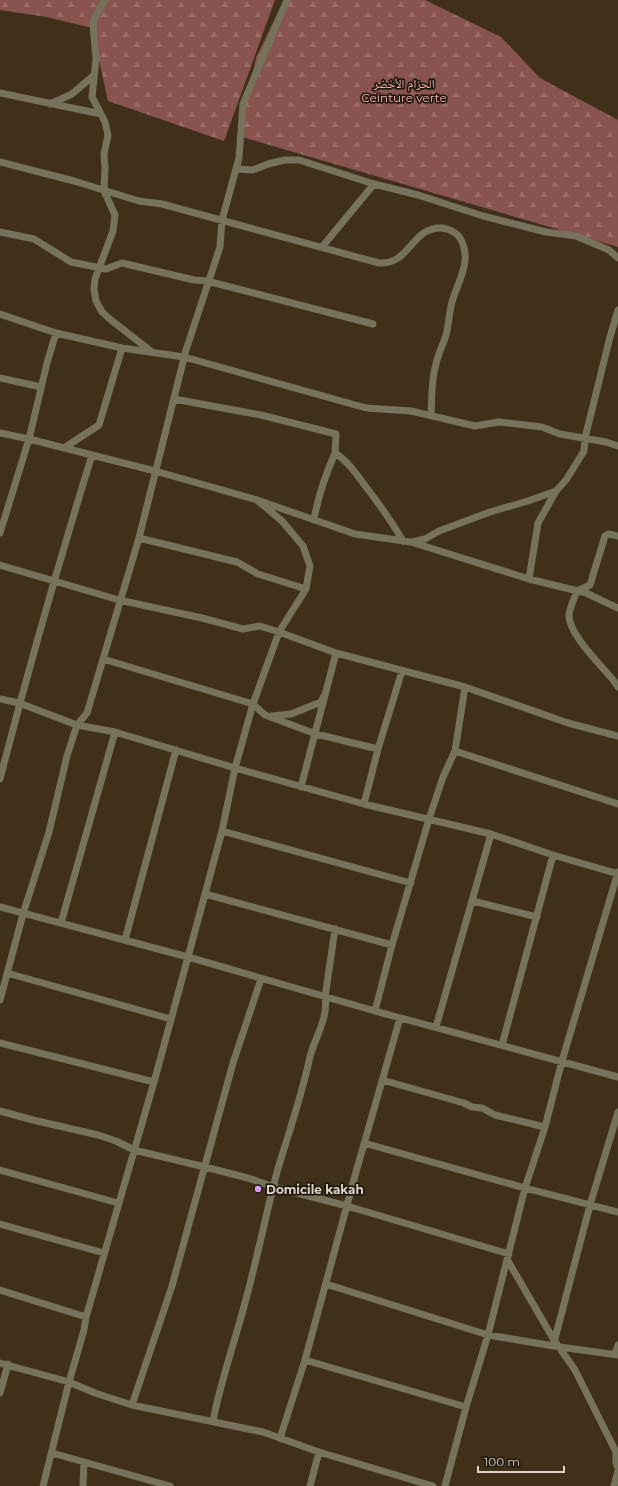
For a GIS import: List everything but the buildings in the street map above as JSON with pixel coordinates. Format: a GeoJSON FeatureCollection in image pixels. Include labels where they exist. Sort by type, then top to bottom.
{"type":"FeatureCollection","features":[{"type":"Feature","properties":{"kind":"street"},"geometry":{"type":"LineString","coordinates":[[105,0],[93,22],[96,59],[93,76],[92,97],[105,122],[108,135],[104,154],[104,191],[115,215],[113,231],[99,269],[94,289],[96,301],[102,312],[154,353]]}},
{"type":"Feature","properties":{"kind":"street"},"geometry":{"type":"LineString","coordinates":[[0,1000],[23,914],[49,832],[67,756],[78,724],[87,713],[138,538],[184,357],[207,281],[220,247],[222,220],[239,158],[243,104],[287,0]]}},
{"type":"Feature","properties":{"kind":"street"},"geometry":{"type":"LineString","coordinates":[[50,104],[72,94],[93,76]]}},
{"type":"Feature","properties":{"kind":"street"},"geometry":{"type":"LineString","coordinates":[[0,93],[101,114]]}},
{"type":"Feature","properties":{"kind":"street"},"geometry":{"type":"LineString","coordinates":[[237,169],[253,170],[268,164],[285,160],[299,160],[374,184],[418,195],[497,220],[546,232],[576,236],[609,250],[618,258]]}},
{"type":"Feature","properties":{"kind":"street"},"geometry":{"type":"LineString","coordinates":[[0,162],[139,202],[162,204],[379,263],[388,263],[400,258],[416,238],[431,230],[446,229],[451,231],[459,238],[464,252],[464,267],[462,278],[452,301],[446,336],[435,365],[431,415]]}},
{"type":"Feature","properties":{"kind":"street"},"geometry":{"type":"LineString","coordinates":[[322,247],[374,184]]}},
{"type":"Feature","properties":{"kind":"street"},"geometry":{"type":"LineString","coordinates":[[0,232],[34,239],[71,262],[99,269],[106,269],[122,263],[194,280],[207,281],[373,324]]}},
{"type":"Feature","properties":{"kind":"street"},"geometry":{"type":"LineString","coordinates":[[529,579],[538,523],[556,490],[566,480],[584,451],[585,438],[618,310]]}},
{"type":"Feature","properties":{"kind":"street"},"geometry":{"type":"LineString","coordinates":[[0,314],[56,333],[122,348],[184,357],[366,408],[411,411],[475,426],[499,422],[542,427],[560,434],[606,442],[618,446]]}},
{"type":"Feature","properties":{"kind":"street"},"geometry":{"type":"LineString","coordinates":[[0,533],[29,439],[47,363],[56,333]]}},
{"type":"Feature","properties":{"kind":"street"},"geometry":{"type":"LineString","coordinates":[[64,448],[99,425],[122,348]]}},
{"type":"Feature","properties":{"kind":"street"},"geometry":{"type":"LineString","coordinates":[[0,378],[41,388]]}},
{"type":"Feature","properties":{"kind":"street"},"geometry":{"type":"LineString","coordinates":[[174,398],[260,415],[336,434],[335,453],[317,499],[314,520]]}},
{"type":"Feature","properties":{"kind":"street"},"geometry":{"type":"LineString","coordinates":[[0,433],[155,471],[257,500],[355,534],[411,542],[529,579],[586,593],[618,608]]}},
{"type":"Feature","properties":{"kind":"street"},"geometry":{"type":"LineString","coordinates":[[335,453],[343,458],[359,477],[388,515],[403,541]]}},
{"type":"Feature","properties":{"kind":"street"},"geometry":{"type":"LineString","coordinates":[[0,779],[19,703],[92,455]]}},
{"type":"Feature","properties":{"kind":"street"},"geometry":{"type":"LineString","coordinates":[[411,542],[425,538],[439,531],[490,512],[528,501],[556,490]]}},
{"type":"Feature","properties":{"kind":"street"},"geometry":{"type":"LineString","coordinates":[[43,1486],[69,1382],[84,1330],[86,1317],[154,1082],[222,831],[235,768],[253,704],[279,632],[306,589],[310,566],[302,546],[282,520],[257,500]]}},
{"type":"Feature","properties":{"kind":"street"},"geometry":{"type":"LineString","coordinates":[[618,536],[609,534],[605,536],[590,585],[577,591],[571,605],[569,616],[571,628],[579,640],[618,687]]}},
{"type":"Feature","properties":{"kind":"street"},"geometry":{"type":"LineString","coordinates":[[138,538],[237,562],[258,574],[306,589]]}},
{"type":"Feature","properties":{"kind":"street"},"geometry":{"type":"LineString","coordinates":[[0,565],[119,600],[202,618],[243,629],[260,626],[336,653],[465,687],[568,723],[618,736]]}},
{"type":"Feature","properties":{"kind":"street"},"geometry":{"type":"LineString","coordinates":[[301,786],[316,734],[336,653]]}},
{"type":"Feature","properties":{"kind":"street"},"geometry":{"type":"LineString","coordinates":[[103,659],[253,704],[265,715],[316,734],[378,749]]}},
{"type":"Feature","properties":{"kind":"street"},"geometry":{"type":"LineString","coordinates":[[364,804],[378,749],[402,671]]}},
{"type":"Feature","properties":{"kind":"street"},"geometry":{"type":"LineString","coordinates":[[375,1011],[428,819],[442,777],[455,751],[465,687]]}},
{"type":"Feature","properties":{"kind":"street"},"geometry":{"type":"LineString","coordinates":[[270,716],[291,714],[321,702],[325,695]]}},
{"type":"Feature","properties":{"kind":"street"},"geometry":{"type":"LineString","coordinates":[[0,699],[19,703],[78,724],[115,732],[235,768],[364,804],[491,834],[553,855],[618,874],[562,1061],[545,1127],[525,1188],[509,1258],[445,1486]]}},
{"type":"Feature","properties":{"kind":"street"},"geometry":{"type":"LineString","coordinates":[[61,923],[115,732]]}},
{"type":"Feature","properties":{"kind":"street"},"geometry":{"type":"LineString","coordinates":[[125,940],[176,750]]}},
{"type":"Feature","properties":{"kind":"street"},"geometry":{"type":"LineString","coordinates":[[455,751],[618,804]]}},
{"type":"Feature","properties":{"kind":"street"},"geometry":{"type":"LineString","coordinates":[[222,831],[411,883]]}},
{"type":"Feature","properties":{"kind":"street"},"geometry":{"type":"LineString","coordinates":[[436,1027],[491,834]]}},
{"type":"Feature","properties":{"kind":"street"},"geometry":{"type":"LineString","coordinates":[[502,1045],[553,855]]}},
{"type":"Feature","properties":{"kind":"street"},"geometry":{"type":"LineString","coordinates":[[205,894],[392,945]]}},
{"type":"Feature","properties":{"kind":"street"},"geometry":{"type":"LineString","coordinates":[[473,901],[537,917]]}},
{"type":"Feature","properties":{"kind":"street"},"geometry":{"type":"LineString","coordinates":[[0,907],[188,957],[400,1018],[618,1077]]}},
{"type":"Feature","properties":{"kind":"street"},"geometry":{"type":"LineString","coordinates":[[213,1421],[255,1267],[274,1187],[312,1050],[325,1012],[325,997],[335,929]]}},
{"type":"Feature","properties":{"kind":"street"},"geometry":{"type":"LineString","coordinates":[[7,973],[171,1018]]}},
{"type":"Feature","properties":{"kind":"street"},"geometry":{"type":"LineString","coordinates":[[132,1405],[172,1286],[233,1063],[261,978]]}},
{"type":"Feature","properties":{"kind":"street"},"geometry":{"type":"LineString","coordinates":[[281,1439],[305,1360],[364,1143],[400,1018]]}},
{"type":"Feature","properties":{"kind":"street"},"geometry":{"type":"LineString","coordinates":[[0,1043],[154,1082]]}},
{"type":"Feature","properties":{"kind":"street"},"geometry":{"type":"LineString","coordinates":[[382,1080],[464,1103],[472,1107],[482,1108],[496,1115],[545,1127]]}},
{"type":"Feature","properties":{"kind":"street"},"geometry":{"type":"LineString","coordinates":[[0,1111],[98,1135],[134,1150],[248,1178],[274,1187],[347,1206],[509,1258],[556,1345],[574,1370],[614,1445],[618,1468]]}},
{"type":"Feature","properties":{"kind":"street"},"geometry":{"type":"LineString","coordinates":[[556,1345],[590,1204],[618,1112]]}},
{"type":"Feature","properties":{"kind":"street"},"geometry":{"type":"LineString","coordinates":[[364,1143],[525,1188],[618,1212]]}},
{"type":"Feature","properties":{"kind":"street"},"geometry":{"type":"LineString","coordinates":[[0,1170],[118,1203]]}},
{"type":"Feature","properties":{"kind":"street"},"geometry":{"type":"LineString","coordinates":[[0,1224],[104,1253]]}},
{"type":"Feature","properties":{"kind":"street"},"geometry":{"type":"LineString","coordinates":[[326,1284],[488,1335],[617,1355],[618,1345]]}},
{"type":"Feature","properties":{"kind":"street"},"geometry":{"type":"LineString","coordinates":[[0,1290],[86,1317]]}},
{"type":"Feature","properties":{"kind":"street"},"geometry":{"type":"LineString","coordinates":[[305,1360],[466,1407]]}},
{"type":"Feature","properties":{"kind":"street"},"geometry":{"type":"LineString","coordinates":[[0,1363],[69,1382],[95,1393],[132,1405],[263,1432],[319,1452],[432,1486]]}},
{"type":"Feature","properties":{"kind":"street"},"geometry":{"type":"LineString","coordinates":[[0,1393],[8,1364]]}},
{"type":"Feature","properties":{"kind":"street"},"geometry":{"type":"LineString","coordinates":[[310,1486],[319,1452]]}},
{"type":"Feature","properties":{"kind":"street"},"geometry":{"type":"LineString","coordinates":[[52,1453],[170,1486]]}},
{"type":"Feature","properties":{"kind":"street"},"geometry":{"type":"LineString","coordinates":[[83,1486],[84,1462]]}},
{"type":"Feature","properties":{"kind":"street"},"geometry":{"type":"LineString","coordinates":[[614,1486],[618,1472]]}},
{"type":"Feature","properties":{"kind":"green space"},"geometry":{"type":"Polygon","coordinates":[[[0,0],[275,0],[224,141],[108,101],[92,28],[47,17],[0,10],[0,0]]]}},
{"type":"Feature","properties":{"kind":"green space","name":"الحزام الأخضر Ceinture verte"},"geometry":{"type":"Polygon","coordinates":[[[284,0],[425,0],[501,37],[540,78],[618,120],[618,247],[239,136],[256,58],[284,0]]]}},
{"type":"Feature","properties":{"kind":"place","name":"Domicile kakah"},"geometry":{"type":"Point","coordinates":[258,1189]}}]}
